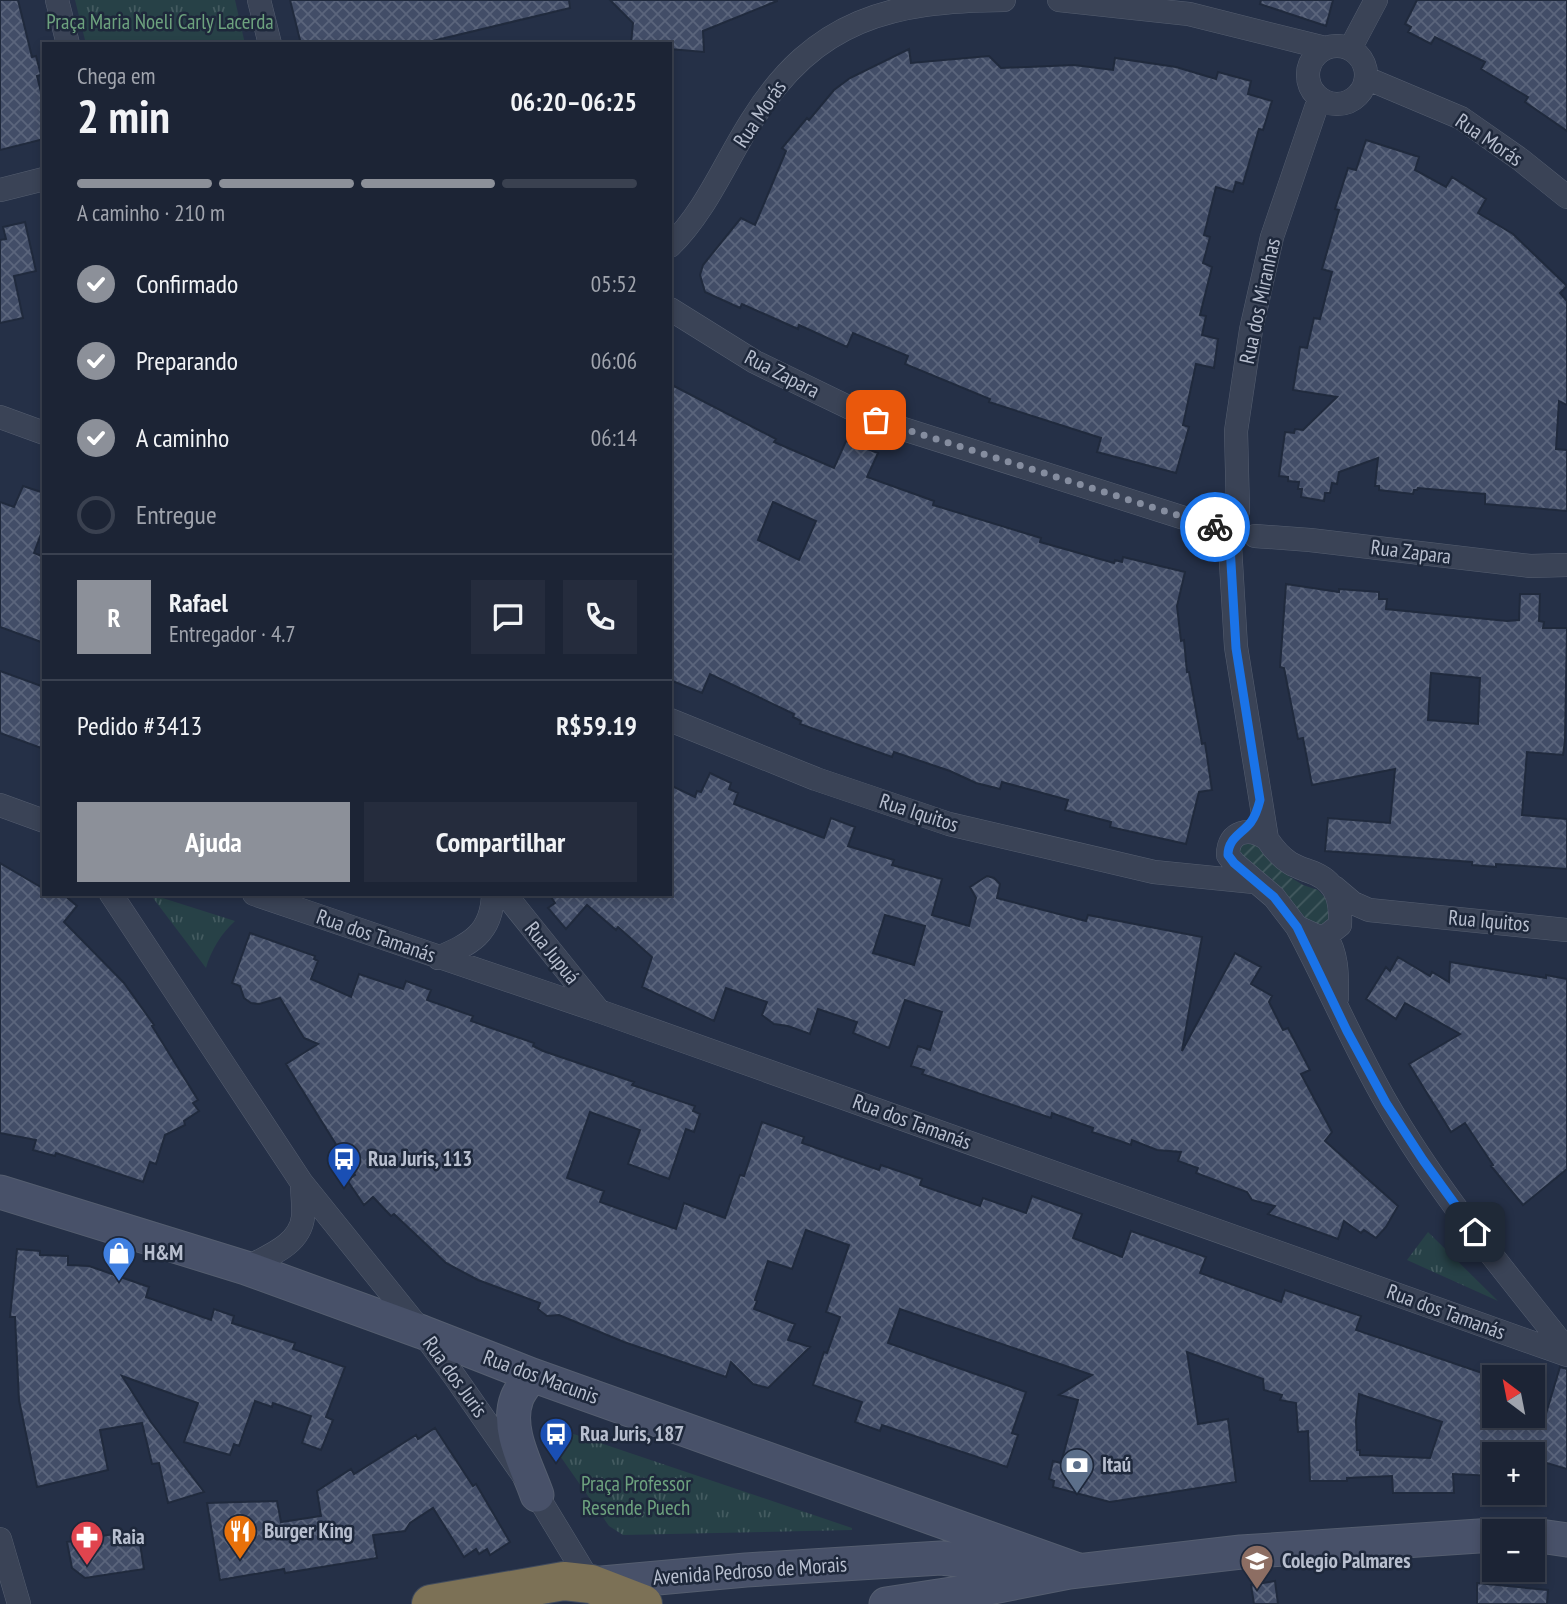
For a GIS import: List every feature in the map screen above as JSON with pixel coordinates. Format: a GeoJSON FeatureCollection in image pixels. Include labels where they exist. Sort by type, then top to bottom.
{"type":"FeatureCollection","features":[{"type":"Feature","properties":{"kind":"highway","name":"Avenida Pedroso de Morais"},"geometry":{"type":"LineString","coordinates":[[431,1604],[564,1581],[591,1584]]}},
{"type":"Feature","properties":{"kind":"highway"},"geometry":{"type":"LineString","coordinates":[[591,1584],[643,1604]]}},
{"type":"Feature","properties":{"kind":"main road","name":"Rua dos Macunis"},"geometry":{"type":"LineString","coordinates":[[0,1192],[246,1268],[1074,1571]]}},
{"type":"Feature","properties":{"kind":"main road"},"geometry":{"type":"LineString","coordinates":[[533,1375],[516,1399],[514,1424],[537,1495]]}},
{"type":"Feature","properties":{"kind":"main road","name":"Avenida Pedroso de Morais"},"geometry":{"type":"LineString","coordinates":[[886,1604],[978,1590],[1074,1571],[1241,1552],[1482,1536]]}},
{"type":"Feature","properties":{"kind":"main road"},"geometry":{"type":"LineString","coordinates":[[1545,1537],[1567,1540]]}},
{"type":"Feature","properties":{"kind":"main road","name":"Avenida Pedroso de Morais"},"geometry":{"type":"LineString","coordinates":[[591,1584],[746,1570],[941,1558],[1074,1571]]}},
{"type":"Feature","properties":{"kind":"street"},"geometry":{"type":"LineString","coordinates":[[57,0],[68,42]]}},
{"type":"Feature","properties":{"kind":"street"},"geometry":{"type":"LineString","coordinates":[[259,0],[270,42]]}},
{"type":"Feature","properties":{"kind":"street","name":"Rua Morás"},"geometry":{"type":"LineString","coordinates":[[672,244],[716,185],[752,120],[781,78],[816,47],[852,24],[888,11],[926,5],[1004,0]]}},
{"type":"Feature","properties":{"kind":"street"},"geometry":{"type":"LineString","coordinates":[[1059,0],[1189,14],[1325,48],[1334,46],[1350,49],[1363,61],[1366,78],[1363,87],[1352,100],[1335,104],[1319,99],[1310,88],[1307,74],[1312,59],[1325,48]]}},
{"type":"Feature","properties":{"kind":"street"},"geometry":{"type":"LineString","coordinates":[[1350,49],[1376,0]]}},
{"type":"Feature","properties":{"kind":"street","name":"Rua Morás"},"geometry":{"type":"LineString","coordinates":[[1366,78],[1461,118],[1521,160],[1567,197]]}},
{"type":"Feature","properties":{"kind":"street","name":"Rua dos Miranhas"},"geometry":{"type":"LineString","coordinates":[[1238,511],[1236,431],[1251,330],[1272,237],[1319,99]]}},
{"type":"Feature","properties":{"kind":"street"},"geometry":{"type":"LineString","coordinates":[[0,190],[42,180]]}},
{"type":"Feature","properties":{"kind":"street","name":"Rua Zapara"},"geometry":{"type":"LineString","coordinates":[[672,310],[755,362],[876,420],[1225,537]]}},
{"type":"Feature","properties":{"kind":"street"},"geometry":{"type":"LineString","coordinates":[[0,417],[42,432]]}},
{"type":"Feature","properties":{"kind":"street"},"geometry":{"type":"LineString","coordinates":[[1225,537],[1235,547],[1247,545],[1255,536],[1253,519],[1238,511],[1223,518],[1236,648],[1267,839]]}},
{"type":"Feature","properties":{"kind":"street","name":"Rua Zapara"},"geometry":{"type":"LineString","coordinates":[[1255,536],[1531,566],[1567,565]]}},
{"type":"Feature","properties":{"kind":"street","name":"Rua Iquitos"},"geometry":{"type":"LineString","coordinates":[[672,721],[816,779],[949,824],[1177,875],[1254,882]]}},
{"type":"Feature","properties":{"kind":"street"},"geometry":{"type":"LineString","coordinates":[[1177,875],[1211,862],[1235,840],[1253,818],[1260,800]]}},
{"type":"Feature","properties":{"kind":"street"},"geometry":{"type":"LineString","coordinates":[[0,805],[42,820]]}},
{"type":"Feature","properties":{"kind":"street"},"geometry":{"type":"LineString","coordinates":[[1267,839],[1253,831],[1235,840],[1228,855],[1254,882],[1274,897],[1297,927],[1386,1103],[1475,1232],[1567,1353]]}},
{"type":"Feature","properties":{"kind":"street","name":"Rua Iquitos"},"geometry":{"type":"LineString","coordinates":[[1267,839],[1280,855],[1292,864],[1321,876],[1353,903],[1369,910],[1567,930]]}},
{"type":"Feature","properties":{"kind":"street"},"geometry":{"type":"LineString","coordinates":[[1333,886],[1340,901],[1333,930],[1336,1008]]}},
{"type":"Feature","properties":{"kind":"street","name":"Rua dos Juris"},"geometry":{"type":"LineString","coordinates":[[112,896],[302,1183],[422,1332],[537,1495],[591,1584]]}},
{"type":"Feature","properties":{"kind":"street","name":"Rua dos Tamanás"},"geometry":{"type":"LineString","coordinates":[[260,896],[599,1011],[1567,1353]]}},
{"type":"Feature","properties":{"kind":"street"},"geometry":{"type":"LineString","coordinates":[[438,958],[468,944],[485,928],[493,896]]}},
{"type":"Feature","properties":{"kind":"street","name":"Rua Jupuá"},"geometry":{"type":"LineString","coordinates":[[507,896],[599,1011]]}},
{"type":"Feature","properties":{"kind":"street"},"geometry":{"type":"LineString","coordinates":[[1297,927],[1310,934],[1333,930],[1356,914],[1369,910]]}},
{"type":"Feature","properties":{"kind":"street"},"geometry":{"type":"LineString","coordinates":[[282,1281],[291,1243],[303,1217],[302,1183]]}},
{"type":"Feature","properties":{"kind":"street"},"geometry":{"type":"LineString","coordinates":[[246,1268],[291,1243]]}},
{"type":"Feature","properties":{"kind":"street"},"geometry":{"type":"LineString","coordinates":[[0,1539],[19,1604]]}},
{"type":"Feature","properties":{"kind":"green space","name":"Praça Maria Noeli Carly Lacerda"},"geometry":{"type":"Polygon","coordinates":[[[75,0],[235,0],[245,42],[86,42],[75,0]]]}},
{"type":"Feature","properties":{"kind":"green space"},"geometry":{"type":"Polygon","coordinates":[[[1251,841],[1290,877],[1318,890],[1330,903],[1329,921],[1318,926],[1309,922],[1271,878],[1240,862],[1238,844],[1251,841]]]}},
{"type":"Feature","properties":{"kind":"green space"},"geometry":{"type":"Polygon","coordinates":[[[152,896],[235,921],[217,943],[206,968],[152,896]]]}},
{"type":"Feature","properties":{"kind":"green space"},"geometry":{"type":"Polygon","coordinates":[[[1428,1232],[1498,1301],[1407,1260],[1428,1232]]]}},
{"type":"Feature","properties":{"kind":"green space","name":"Praça Professor Resende Puech"},"geometry":{"type":"Polygon","coordinates":[[[550,1426],[852,1530],[623,1535],[609,1526],[544,1433],[543,1428],[550,1426]]]}},
{"type":"Feature","properties":{"kind":"building"},"geometry":{"type":"Polygon","coordinates":[[[0,0],[18,0],[32,57],[36,56],[41,75],[37,76],[42,96],[42,140],[0,150],[0,0]]]}},
{"type":"Feature","properties":{"kind":"building"},"geometry":{"type":"Polygon","coordinates":[[[290,0],[569,0],[570,8],[428,42],[300,42],[290,0]]]}},
{"type":"Feature","properties":{"kind":"building"},"geometry":{"type":"Polygon","coordinates":[[[610,0],[777,0],[703,31],[704,52],[672,49],[672,42],[631,42],[633,23],[610,0]]]}},
{"type":"Feature","properties":{"kind":"building"},"geometry":{"type":"Polygon","coordinates":[[[1261,0],[1333,0],[1326,26],[1260,4],[1261,0]]]}},
{"type":"Feature","properties":{"kind":"building"},"geometry":{"type":"Polygon","coordinates":[[[1417,0],[1567,0],[1567,131],[1525,102],[1528,97],[1481,69],[1485,62],[1435,37],[1431,44],[1408,32],[1411,27],[1405,24],[1417,0]]]}},
{"type":"Feature","properties":{"kind":"building"},"geometry":{"type":"Polygon","coordinates":[[[909,49],[911,63],[989,56],[1001,68],[1074,65],[1113,70],[1115,58],[1176,67],[1216,79],[1218,72],[1251,81],[1248,94],[1272,101],[1263,130],[1259,129],[1243,184],[1236,182],[1233,192],[1216,187],[1204,235],[1210,237],[1203,263],[1212,267],[1200,315],[1206,316],[1202,335],[1218,339],[1214,368],[1196,364],[1183,425],[1189,427],[1176,473],[1097,452],[1101,438],[989,402],[990,399],[905,364],[908,356],[853,333],[847,347],[799,325],[798,329],[742,304],[740,308],[705,292],[700,275],[703,265],[741,218],[755,225],[786,151],[782,148],[807,118],[809,120],[834,90],[850,78],[909,49]]]}},
{"type":"Feature","properties":{"kind":"building"},"geometry":{"type":"Polygon","coordinates":[[[1366,140],[1419,157],[1415,170],[1446,187],[1452,177],[1486,199],[1478,213],[1513,234],[1567,286],[1560,293],[1567,301],[1567,405],[1559,401],[1556,449],[1567,450],[1567,511],[1485,504],[1485,494],[1418,488],[1413,494],[1379,490],[1379,486],[1375,486],[1378,458],[1339,472],[1337,484],[1332,483],[1330,493],[1325,493],[1324,501],[1301,497],[1299,482],[1288,481],[1288,477],[1279,476],[1285,432],[1303,430],[1337,397],[1293,390],[1300,347],[1307,348],[1314,318],[1320,319],[1332,272],[1322,269],[1339,210],[1335,209],[1348,168],[1356,170],[1366,140]]]}},
{"type":"Feature","properties":{"kind":"building"},"geometry":{"type":"Polygon","coordinates":[[[25,222],[36,271],[14,276],[23,318],[0,323],[0,240],[6,239],[3,227],[25,222]]]}},
{"type":"Feature","properties":{"kind":"building"},"geometry":{"type":"Polygon","coordinates":[[[672,385],[776,439],[774,442],[834,468],[846,441],[878,453],[867,477],[934,501],[933,505],[1041,538],[1040,542],[1114,563],[1115,560],[1122,562],[1123,557],[1185,572],[1177,606],[1181,641],[1184,640],[1187,672],[1202,744],[1205,743],[1212,790],[1199,792],[1186,844],[1110,827],[1111,822],[1065,810],[1068,800],[1002,782],[1000,789],[976,783],[894,752],[892,757],[800,724],[801,721],[793,717],[794,714],[710,674],[702,693],[672,681],[672,385]],[[773,502],[758,540],[799,560],[816,521],[773,502]]]}},
{"type":"Feature","properties":{"kind":"building"},"geometry":{"type":"Polygon","coordinates":[[[23,486],[42,492],[42,531],[34,553],[42,556],[42,642],[0,627],[0,502],[14,507],[23,486]]]}},
{"type":"Feature","properties":{"kind":"building"},"geometry":{"type":"Polygon","coordinates":[[[1286,584],[1339,592],[1339,589],[1379,592],[1379,599],[1387,599],[1386,609],[1507,621],[1519,620],[1520,594],[1540,594],[1539,621],[1544,622],[1543,628],[1567,628],[1565,741],[1563,755],[1527,752],[1522,815],[1567,819],[1567,869],[1496,864],[1496,867],[1472,865],[1472,862],[1325,851],[1328,818],[1390,823],[1395,769],[1312,785],[1303,738],[1298,739],[1284,668],[1280,667],[1286,584]],[[1431,673],[1428,720],[1478,724],[1480,678],[1431,673]]]}},
{"type":"Feature","properties":{"kind":"building"},"geometry":{"type":"Polygon","coordinates":[[[0,671],[42,686],[42,748],[0,733],[0,671]]]}},
{"type":"Feature","properties":{"kind":"building"},"geometry":{"type":"Polygon","coordinates":[[[710,773],[731,783],[729,789],[738,793],[734,804],[824,838],[831,818],[855,827],[848,846],[894,860],[892,865],[942,879],[932,915],[969,926],[976,898],[970,887],[987,876],[1000,884],[997,898],[1086,921],[1088,915],[1202,937],[1182,1051],[1235,953],[1261,967],[1251,984],[1272,996],[1269,1002],[1283,1030],[1288,1028],[1310,1070],[1301,1074],[1332,1132],[1325,1141],[1398,1206],[1386,1227],[1376,1238],[1364,1230],[1361,1233],[1344,1221],[1338,1239],[1268,1214],[1275,1206],[1252,1200],[1247,1192],[1196,1173],[1198,1168],[1178,1161],[1181,1152],[1157,1150],[1132,1140],[1131,1145],[1092,1132],[1093,1128],[1052,1113],[1051,1118],[922,1074],[924,1070],[911,1066],[918,1046],[930,1050],[942,1012],[905,1000],[889,1048],[853,1033],[857,1022],[818,1009],[810,1034],[774,1024],[762,1015],[767,1002],[726,988],[714,1021],[642,987],[652,957],[618,927],[616,930],[587,905],[566,929],[548,908],[555,903],[550,896],[672,896],[672,786],[695,797],[697,791],[701,792],[710,773]],[[885,915],[873,953],[914,965],[925,926],[885,915]]]}},
{"type":"Feature","properties":{"kind":"building"},"geometry":{"type":"Polygon","coordinates":[[[0,863],[42,888],[42,896],[65,896],[77,906],[64,922],[124,983],[154,1025],[152,1026],[198,1100],[193,1103],[199,1111],[184,1121],[185,1125],[165,1135],[156,1164],[150,1162],[143,1182],[56,1153],[55,1156],[33,1150],[36,1140],[0,1133],[0,863]]]}},
{"type":"Feature","properties":{"kind":"building"},"geometry":{"type":"Polygon","coordinates":[[[250,933],[315,956],[314,959],[318,961],[311,979],[351,997],[359,974],[403,989],[406,981],[431,990],[427,1000],[473,1016],[471,1021],[534,1043],[533,1046],[543,1051],[634,1082],[632,1085],[695,1106],[693,1111],[700,1114],[694,1132],[686,1129],[669,1179],[628,1164],[640,1130],[590,1112],[567,1178],[604,1191],[600,1202],[676,1229],[684,1203],[725,1218],[740,1175],[744,1176],[762,1122],[804,1137],[802,1143],[879,1170],[881,1165],[922,1179],[920,1185],[980,1206],[983,1198],[1026,1213],[1032,1196],[1082,1214],[1073,1238],[1122,1257],[1131,1231],[1206,1257],[1200,1273],[1281,1302],[1285,1290],[1361,1316],[1356,1330],[1482,1373],[1482,1428],[1545,1428],[1545,1417],[1560,1367],[1567,1369],[1567,1469],[1545,1463],[1545,1442],[1482,1442],[1482,1475],[1453,1474],[1454,1493],[1393,1493],[1392,1476],[1347,1478],[1347,1481],[1310,1481],[1308,1431],[1298,1432],[1296,1403],[1280,1400],[1282,1395],[1264,1390],[1263,1379],[1187,1352],[1198,1424],[1228,1419],[1236,1482],[1110,1502],[1053,1487],[1054,1481],[1049,1479],[1053,1461],[1061,1463],[1078,1400],[1059,1395],[1092,1375],[900,1309],[888,1343],[1026,1392],[1012,1433],[1018,1435],[1007,1467],[882,1425],[880,1431],[855,1422],[862,1402],[813,1385],[840,1317],[826,1312],[849,1245],[806,1230],[792,1269],[768,1261],[755,1300],[754,1309],[795,1324],[788,1340],[810,1347],[768,1388],[753,1384],[731,1362],[726,1377],[624,1342],[559,1315],[547,1316],[538,1309],[540,1303],[478,1280],[446,1263],[373,1197],[364,1205],[347,1180],[355,1175],[286,1064],[318,1044],[304,1038],[280,998],[259,1004],[251,1003],[244,998],[240,986],[232,983],[250,933]],[[1359,1394],[1356,1421],[1357,1450],[1360,1450],[1360,1455],[1430,1458],[1442,1422],[1359,1394]]]}},
{"type":"Feature","properties":{"kind":"building"},"geometry":{"type":"Polygon","coordinates":[[[1398,957],[1430,976],[1432,972],[1449,982],[1450,962],[1567,979],[1567,1169],[1523,1205],[1491,1166],[1493,1165],[1465,1123],[1451,1132],[1409,1064],[1460,1034],[1405,1003],[1396,1019],[1366,999],[1386,967],[1390,971],[1398,957]]]}},
{"type":"Feature","properties":{"kind":"building"},"geometry":{"type":"Polygon","coordinates":[[[17,1249],[40,1251],[40,1255],[68,1256],[68,1265],[89,1266],[149,1287],[146,1297],[211,1320],[214,1309],[234,1316],[232,1323],[295,1343],[293,1349],[345,1367],[326,1417],[333,1420],[321,1450],[302,1443],[311,1416],[273,1403],[272,1407],[255,1401],[239,1446],[234,1444],[230,1455],[184,1442],[198,1403],[122,1376],[151,1422],[204,1492],[168,1503],[159,1463],[152,1464],[142,1423],[100,1430],[108,1470],[37,1487],[19,1400],[15,1317],[10,1317],[17,1249]]]}},
{"type":"Feature","properties":{"kind":"building"},"geometry":{"type":"Polygon","coordinates":[[[435,1428],[473,1486],[476,1484],[510,1542],[490,1555],[487,1549],[479,1554],[476,1549],[464,1557],[433,1508],[410,1523],[405,1531],[373,1535],[377,1558],[220,1580],[207,1503],[277,1501],[281,1522],[321,1516],[317,1491],[351,1469],[354,1474],[416,1435],[418,1439],[435,1428]]]}},
{"type":"Feature","properties":{"kind":"building"},"geometry":{"type":"Polygon","coordinates":[[[131,1531],[133,1538],[139,1537],[144,1569],[85,1578],[72,1568],[67,1542],[131,1531]]]}},
{"type":"Feature","properties":{"kind":"building"},"geometry":{"type":"Polygon","coordinates":[[[1275,1581],[1278,1604],[1254,1604],[1251,1585],[1275,1581]]]}},
{"type":"Feature","properties":{"kind":"building"},"geometry":{"type":"Polygon","coordinates":[[[1477,1583],[1548,1590],[1547,1604],[1477,1604],[1477,1583]]]}},
{"type":"Feature","properties":{"kind":"way so far"},"geometry":{"type":"LineString","coordinates":[[876,420],[1215,527]]}},
{"type":"Feature","properties":{"kind":"place","name":"Rua Juris, 113"},"geometry":{"type":"Point","coordinates":[344,1189]}},
{"type":"Feature","properties":{"kind":"place","name":"H&M"},"geometry":{"type":"Point","coordinates":[119,1283]}},
{"type":"Feature","properties":{"kind":"place","name":"Rua Juris, 187"},"geometry":{"type":"Point","coordinates":[556,1464]}},
{"type":"Feature","properties":{"kind":"place","name":"Itaú"},"geometry":{"type":"Point","coordinates":[1077,1495]}},
{"type":"Feature","properties":{"kind":"place","name":"Burger King"},"geometry":{"type":"Point","coordinates":[240,1561]}},
{"type":"Feature","properties":{"kind":"place","name":"Raia"},"geometry":{"type":"Point","coordinates":[87,1567]}},
{"type":"Feature","properties":{"kind":"place","name":"Colegio Palmares"},"geometry":{"type":"Point","coordinates":[1257,1591]}},
{"type":"Feature","properties":{"kind":"route"},"geometry":{"type":"LineString","coordinates":[[1215,527],[1230,546],[1236,648],[1260,800],[1249,824],[1231,840],[1228,855],[1254,882],[1274,897],[1297,927],[1347,1031],[1386,1103],[1475,1232]]}}]}
